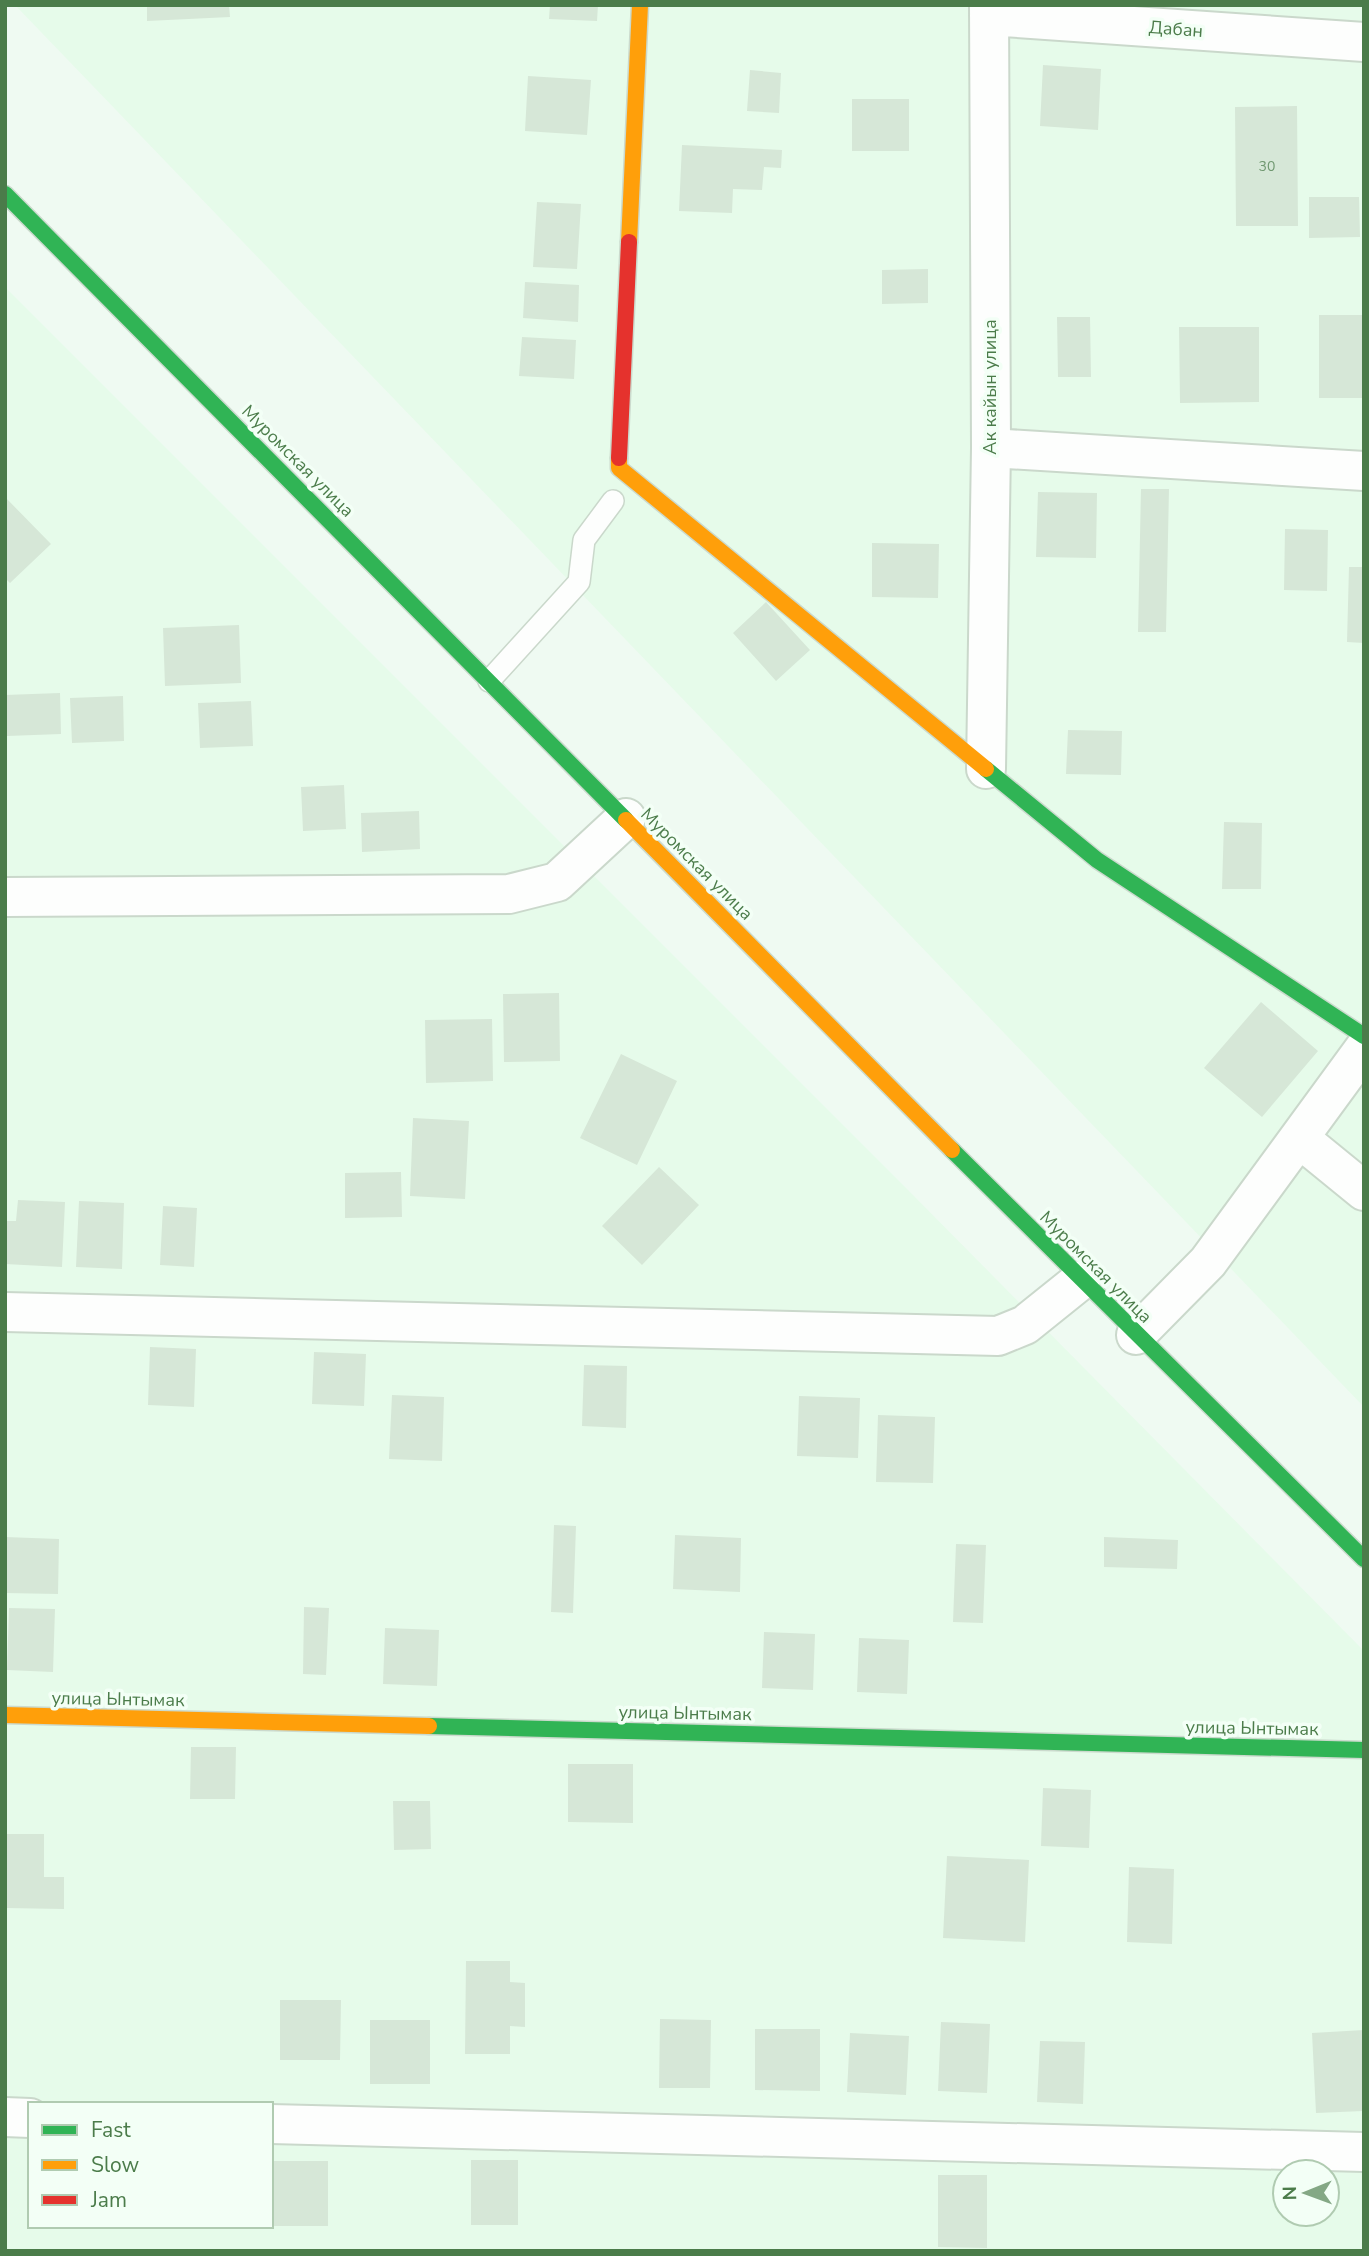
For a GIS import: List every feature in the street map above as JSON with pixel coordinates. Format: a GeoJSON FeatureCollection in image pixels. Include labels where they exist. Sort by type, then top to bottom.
{"type":"FeatureCollection","features":[{"type":"Feature","properties":{"kind":"street"},"geometry":{"type":"LineString","coordinates":[[640,5],[619,468],[1097,860],[1364,1036]]}},
{"type":"Feature","properties":{"kind":"street","name":"Дабан"},"geometry":{"type":"LineString","coordinates":[[989,11],[1364,42]]}},
{"type":"Feature","properties":{"kind":"street","name":"Ак кайын улица"},"geometry":{"type":"LineString","coordinates":[[986,768],[991,448],[989,11]]}},
{"type":"Feature","properties":{"kind":"street","name":"Муромская улица"},"geometry":{"type":"LineString","coordinates":[[5,194],[1081,1280],[1364,1559]]}},
{"type":"Feature","properties":{"kind":"street"},"geometry":{"type":"LineString","coordinates":[[991,448],[1364,471]]}},
{"type":"Feature","properties":{"kind":"street"},"geometry":{"type":"LineString","coordinates":[[5,897],[509,894],[557,882],[626,818]]}},
{"type":"Feature","properties":{"kind":"street"},"geometry":{"type":"LineString","coordinates":[[1136,1335],[1208,1262],[1364,1049]]}},
{"type":"Feature","properties":{"kind":"street"},"geometry":{"type":"LineString","coordinates":[[1299,1138],[1364,1191]]}},
{"type":"Feature","properties":{"kind":"street"},"geometry":{"type":"LineString","coordinates":[[5,1312],[998,1336],[1025,1325],[1081,1280]]}},
{"type":"Feature","properties":{"kind":"street","name":"улица Ынтымак"},"geometry":{"type":"LineString","coordinates":[[5,1715],[1364,1750]]}},
{"type":"Feature","properties":{"kind":"street"},"geometry":{"type":"LineString","coordinates":[[5,2117],[28,2118]]}},
{"type":"Feature","properties":{"kind":"street"},"geometry":{"type":"LineString","coordinates":[[273,2124],[1364,2152]]}},
{"type":"Feature","properties":{"kind":"lane"},"geometry":{"type":"LineString","coordinates":[[489,681],[579,582],[584,540],[613,501],[619,468]]}},
{"type":"Feature","properties":{"kind":"lane"},"geometry":{"type":"LineString","coordinates":[[613,501],[646,490]]}},
{"type":"Feature","properties":{"kind":"shaded area"},"geometry":{"type":"Polygon","coordinates":[[[15,5],[1364,5],[1364,1407],[15,5]]]}},
{"type":"Feature","properties":{"kind":"shaded area"},"geometry":{"type":"Polygon","coordinates":[[[5,287],[907,1189],[1364,1651],[1364,2251],[5,2251],[5,287]]]}},
{"type":"Feature","properties":{"kind":"building"},"geometry":{"type":"Polygon","coordinates":[[[147,5],[229,5],[230,17],[147,21],[147,5]]]}},
{"type":"Feature","properties":{"kind":"building"},"geometry":{"type":"Polygon","coordinates":[[[550,5],[598,5],[597,21],[549,19],[550,5]]]}},
{"type":"Feature","properties":{"kind":"building"},"geometry":{"type":"Polygon","coordinates":[[[1043,65],[1101,69],[1098,130],[1040,126],[1043,65]]]}},
{"type":"Feature","properties":{"kind":"building"},"geometry":{"type":"Polygon","coordinates":[[[750,70],[781,73],[779,113],[747,111],[750,70]]]}},
{"type":"Feature","properties":{"kind":"building"},"geometry":{"type":"Polygon","coordinates":[[[528,76],[591,80],[587,135],[525,131],[528,76]]]}},
{"type":"Feature","properties":{"kind":"building"},"geometry":{"type":"Polygon","coordinates":[[[852,99],[909,99],[909,151],[852,151],[852,99]]]}},
{"type":"Feature","properties":{"kind":"building"},"geometry":{"type":"Polygon","coordinates":[[[1297,106],[1298,226],[1236,226],[1235,107],[1297,106]]]}},
{"type":"Feature","properties":{"kind":"building"},"geometry":{"type":"Polygon","coordinates":[[[682,145],[782,150],[781,168],[764,167],[762,190],[733,189],[732,213],[679,211],[682,145]]]}},
{"type":"Feature","properties":{"kind":"building"},"geometry":{"type":"Polygon","coordinates":[[[1309,197],[1359,197],[1360,237],[1309,238],[1309,197]]]}},
{"type":"Feature","properties":{"kind":"building"},"geometry":{"type":"Polygon","coordinates":[[[537,202],[581,204],[577,269],[533,267],[537,202]]]}},
{"type":"Feature","properties":{"kind":"building"},"geometry":{"type":"Polygon","coordinates":[[[928,269],[928,303],[882,304],[882,270],[928,269]]]}},
{"type":"Feature","properties":{"kind":"building"},"geometry":{"type":"Polygon","coordinates":[[[525,282],[579,285],[578,322],[523,318],[525,282]]]}},
{"type":"Feature","properties":{"kind":"building"},"geometry":{"type":"Polygon","coordinates":[[[1319,315],[1364,315],[1364,398],[1319,398],[1319,315]]]}},
{"type":"Feature","properties":{"kind":"building"},"geometry":{"type":"Polygon","coordinates":[[[1057,317],[1090,317],[1091,377],[1058,377],[1057,317]]]}},
{"type":"Feature","properties":{"kind":"building"},"geometry":{"type":"Polygon","coordinates":[[[1179,327],[1259,327],[1259,402],[1180,403],[1179,327]]]}},
{"type":"Feature","properties":{"kind":"building"},"geometry":{"type":"Polygon","coordinates":[[[522,337],[576,340],[574,379],[519,376],[522,337]]]}},
{"type":"Feature","properties":{"kind":"building"},"geometry":{"type":"Polygon","coordinates":[[[1141,489],[1169,489],[1166,632],[1138,632],[1141,489]]]}},
{"type":"Feature","properties":{"kind":"building"},"geometry":{"type":"Polygon","coordinates":[[[1038,492],[1097,493],[1096,558],[1036,557],[1038,492]]]}},
{"type":"Feature","properties":{"kind":"building"},"geometry":{"type":"Polygon","coordinates":[[[5,497],[51,544],[10,583],[5,578],[5,497]]]}},
{"type":"Feature","properties":{"kind":"building"},"geometry":{"type":"Polygon","coordinates":[[[1285,529],[1328,530],[1327,591],[1284,590],[1285,529]]]}},
{"type":"Feature","properties":{"kind":"building"},"geometry":{"type":"Polygon","coordinates":[[[872,543],[939,544],[938,598],[872,597],[872,543]]]}},
{"type":"Feature","properties":{"kind":"building"},"geometry":{"type":"Polygon","coordinates":[[[1349,567],[1364,567],[1364,643],[1347,642],[1349,567]]]}},
{"type":"Feature","properties":{"kind":"building"},"geometry":{"type":"Polygon","coordinates":[[[766,602],[810,650],[776,681],[733,633],[766,602]]]}},
{"type":"Feature","properties":{"kind":"building"},"geometry":{"type":"Polygon","coordinates":[[[239,625],[241,683],[165,686],[163,628],[239,625]]]}},
{"type":"Feature","properties":{"kind":"building"},"geometry":{"type":"Polygon","coordinates":[[[60,693],[61,734],[7,736],[5,695],[60,693]]]}},
{"type":"Feature","properties":{"kind":"building"},"geometry":{"type":"Polygon","coordinates":[[[123,696],[124,741],[72,743],[70,698],[123,696]]]}},
{"type":"Feature","properties":{"kind":"building"},"geometry":{"type":"Polygon","coordinates":[[[251,701],[253,746],[200,748],[198,703],[251,701]]]}},
{"type":"Feature","properties":{"kind":"building"},"geometry":{"type":"Polygon","coordinates":[[[1068,730],[1122,731],[1121,775],[1066,774],[1068,730]]]}},
{"type":"Feature","properties":{"kind":"building"},"geometry":{"type":"Polygon","coordinates":[[[344,785],[346,829],[303,831],[301,787],[344,785]]]}},
{"type":"Feature","properties":{"kind":"building"},"geometry":{"type":"Polygon","coordinates":[[[419,811],[420,849],[362,852],[361,813],[419,811]]]}},
{"type":"Feature","properties":{"kind":"building"},"geometry":{"type":"Polygon","coordinates":[[[1224,822],[1262,823],[1261,889],[1222,889],[1224,822]]]}},
{"type":"Feature","properties":{"kind":"building"},"geometry":{"type":"Polygon","coordinates":[[[559,993],[560,1061],[504,1062],[503,994],[559,993]]]}},
{"type":"Feature","properties":{"kind":"building"},"geometry":{"type":"Polygon","coordinates":[[[1261,1002],[1318,1051],[1262,1117],[1204,1068],[1261,1002]]]}},
{"type":"Feature","properties":{"kind":"building"},"geometry":{"type":"Polygon","coordinates":[[[492,1019],[493,1081],[426,1083],[425,1020],[492,1019]]]}},
{"type":"Feature","properties":{"kind":"building"},"geometry":{"type":"Polygon","coordinates":[[[621,1054],[677,1081],[637,1165],[580,1138],[621,1054]]]}},
{"type":"Feature","properties":{"kind":"building"},"geometry":{"type":"Polygon","coordinates":[[[413,1118],[469,1121],[465,1199],[410,1196],[413,1118]]]}},
{"type":"Feature","properties":{"kind":"building"},"geometry":{"type":"Polygon","coordinates":[[[659,1167],[699,1205],[642,1265],[602,1226],[659,1167]]]}},
{"type":"Feature","properties":{"kind":"building"},"geometry":{"type":"Polygon","coordinates":[[[401,1172],[402,1217],[345,1218],[345,1173],[401,1172]]]}},
{"type":"Feature","properties":{"kind":"building"},"geometry":{"type":"Polygon","coordinates":[[[18,1200],[65,1202],[62,1267],[5,1264],[5,1221],[16,1221],[18,1200]]]}},
{"type":"Feature","properties":{"kind":"building"},"geometry":{"type":"Polygon","coordinates":[[[79,1201],[124,1203],[122,1269],[76,1267],[79,1201]]]}},
{"type":"Feature","properties":{"kind":"building"},"geometry":{"type":"Polygon","coordinates":[[[163,1206],[197,1208],[194,1267],[160,1265],[163,1206]]]}},
{"type":"Feature","properties":{"kind":"building"},"geometry":{"type":"Polygon","coordinates":[[[150,1347],[196,1349],[194,1407],[148,1405],[150,1347]]]}},
{"type":"Feature","properties":{"kind":"building"},"geometry":{"type":"Polygon","coordinates":[[[314,1352],[366,1354],[364,1406],[312,1404],[314,1352]]]}},
{"type":"Feature","properties":{"kind":"building"},"geometry":{"type":"Polygon","coordinates":[[[584,1365],[627,1366],[626,1428],[582,1426],[584,1365]]]}},
{"type":"Feature","properties":{"kind":"building"},"geometry":{"type":"Polygon","coordinates":[[[392,1395],[444,1397],[442,1461],[389,1459],[392,1395]]]}},
{"type":"Feature","properties":{"kind":"building"},"geometry":{"type":"Polygon","coordinates":[[[799,1396],[860,1398],[858,1458],[797,1456],[799,1396]]]}},
{"type":"Feature","properties":{"kind":"building"},"geometry":{"type":"Polygon","coordinates":[[[878,1415],[935,1417],[933,1483],[876,1482],[878,1415]]]}},
{"type":"Feature","properties":{"kind":"building"},"geometry":{"type":"Polygon","coordinates":[[[554,1525],[576,1526],[573,1613],[551,1612],[554,1525]]]}},
{"type":"Feature","properties":{"kind":"building"},"geometry":{"type":"Polygon","coordinates":[[[675,1535],[741,1538],[740,1592],[673,1589],[675,1535]]]}},
{"type":"Feature","properties":{"kind":"building"},"geometry":{"type":"Polygon","coordinates":[[[5,1537],[59,1539],[58,1594],[5,1593],[5,1537]]]}},
{"type":"Feature","properties":{"kind":"building"},"geometry":{"type":"Polygon","coordinates":[[[1104,1537],[1178,1540],[1177,1569],[1104,1567],[1104,1537]]]}},
{"type":"Feature","properties":{"kind":"building"},"geometry":{"type":"Polygon","coordinates":[[[956,1544],[986,1545],[983,1623],[953,1622],[956,1544]]]}},
{"type":"Feature","properties":{"kind":"building"},"geometry":{"type":"Polygon","coordinates":[[[304,1607],[329,1608],[326,1675],[303,1674],[304,1607]]]}},
{"type":"Feature","properties":{"kind":"building"},"geometry":{"type":"Polygon","coordinates":[[[9,1608],[55,1609],[53,1672],[7,1670],[9,1608]]]}},
{"type":"Feature","properties":{"kind":"building"},"geometry":{"type":"Polygon","coordinates":[[[385,1628],[439,1630],[437,1686],[383,1684],[385,1628]]]}},
{"type":"Feature","properties":{"kind":"building"},"geometry":{"type":"Polygon","coordinates":[[[764,1632],[815,1634],[813,1690],[762,1688],[764,1632]]]}},
{"type":"Feature","properties":{"kind":"building"},"geometry":{"type":"Polygon","coordinates":[[[859,1638],[909,1640],[907,1694],[857,1692],[859,1638]]]}},
{"type":"Feature","properties":{"kind":"building"},"geometry":{"type":"Polygon","coordinates":[[[191,1747],[236,1747],[235,1799],[190,1799],[191,1747]]]}},
{"type":"Feature","properties":{"kind":"building"},"geometry":{"type":"Polygon","coordinates":[[[568,1764],[633,1764],[633,1823],[568,1822],[568,1764]]]}},
{"type":"Feature","properties":{"kind":"building"},"geometry":{"type":"Polygon","coordinates":[[[1043,1788],[1091,1790],[1089,1848],[1041,1846],[1043,1788]]]}},
{"type":"Feature","properties":{"kind":"building"},"geometry":{"type":"Polygon","coordinates":[[[393,1801],[430,1801],[431,1849],[394,1850],[393,1801]]]}},
{"type":"Feature","properties":{"kind":"building"},"geometry":{"type":"Polygon","coordinates":[[[6,1834],[44,1834],[44,1877],[64,1877],[64,1909],[6,1908],[6,1834]]]}},
{"type":"Feature","properties":{"kind":"building"},"geometry":{"type":"Polygon","coordinates":[[[947,1856],[1029,1860],[1025,1942],[943,1938],[947,1856]]]}},
{"type":"Feature","properties":{"kind":"building"},"geometry":{"type":"Polygon","coordinates":[[[1129,1867],[1174,1869],[1172,1944],[1127,1942],[1129,1867]]]}},
{"type":"Feature","properties":{"kind":"building"},"geometry":{"type":"Polygon","coordinates":[[[466,1961],[510,1961],[510,1982],[525,1983],[525,2027],[510,2026],[510,2054],[465,2054],[466,1961]]]}},
{"type":"Feature","properties":{"kind":"building"},"geometry":{"type":"Polygon","coordinates":[[[280,2000],[341,2000],[340,2060],[280,2060],[280,2000]]]}},
{"type":"Feature","properties":{"kind":"building"},"geometry":{"type":"Polygon","coordinates":[[[660,2019],[711,2020],[710,2088],[659,2088],[660,2019]]]}},
{"type":"Feature","properties":{"kind":"building"},"geometry":{"type":"Polygon","coordinates":[[[370,2020],[430,2020],[430,2084],[370,2084],[370,2020]]]}},
{"type":"Feature","properties":{"kind":"building"},"geometry":{"type":"Polygon","coordinates":[[[941,2022],[990,2024],[987,2093],[938,2091],[941,2022]]]}},
{"type":"Feature","properties":{"kind":"building"},"geometry":{"type":"Polygon","coordinates":[[[755,2029],[820,2029],[820,2091],[755,2090],[755,2029]]]}},
{"type":"Feature","properties":{"kind":"building"},"geometry":{"type":"Polygon","coordinates":[[[1364,2030],[1363,2111],[1316,2113],[1312,2033],[1364,2030]]]}},
{"type":"Feature","properties":{"kind":"building"},"geometry":{"type":"Polygon","coordinates":[[[850,2033],[909,2036],[906,2095],[847,2092],[850,2033]]]}},
{"type":"Feature","properties":{"kind":"building"},"geometry":{"type":"Polygon","coordinates":[[[1040,2041],[1085,2042],[1083,2104],[1037,2102],[1040,2041]]]}},
{"type":"Feature","properties":{"kind":"building"},"geometry":{"type":"Polygon","coordinates":[[[471,2160],[518,2160],[518,2225],[471,2225],[471,2160]]]}},
{"type":"Feature","properties":{"kind":"building"},"geometry":{"type":"Polygon","coordinates":[[[273,2161],[328,2161],[328,2226],[273,2226],[273,2161]]]}},
{"type":"Feature","properties":{"kind":"building"},"geometry":{"type":"Polygon","coordinates":[[[938,2175],[987,2175],[987,2248],[938,2247],[938,2175]]]}},
{"type":"Feature","properties":{"kind":"traffic: fast"},"geometry":{"type":"LineString","coordinates":[[5,194],[626,820]]}},
{"type":"Feature","properties":{"kind":"traffic: fast"},"geometry":{"type":"LineString","coordinates":[[986,769],[1097,860],[1364,1036]]}},
{"type":"Feature","properties":{"kind":"traffic: fast"},"geometry":{"type":"LineString","coordinates":[[952,1150],[1364,1559]]}},
{"type":"Feature","properties":{"kind":"traffic: fast"},"geometry":{"type":"LineString","coordinates":[[429,1726],[1364,1750]]}},
{"type":"Feature","properties":{"kind":"traffic: slow"},"geometry":{"type":"LineString","coordinates":[[629,242],[640,5]]}},
{"type":"Feature","properties":{"kind":"traffic: slow"},"geometry":{"type":"LineString","coordinates":[[619,458],[619,468],[986,769]]}},
{"type":"Feature","properties":{"kind":"traffic: slow"},"geometry":{"type":"LineString","coordinates":[[626,820],[952,1150]]}},
{"type":"Feature","properties":{"kind":"traffic: slow"},"geometry":{"type":"LineString","coordinates":[[5,1715],[429,1726]]}},
{"type":"Feature","properties":{"kind":"traffic: jam"},"geometry":{"type":"LineString","coordinates":[[619,458],[629,242]]}}]}
